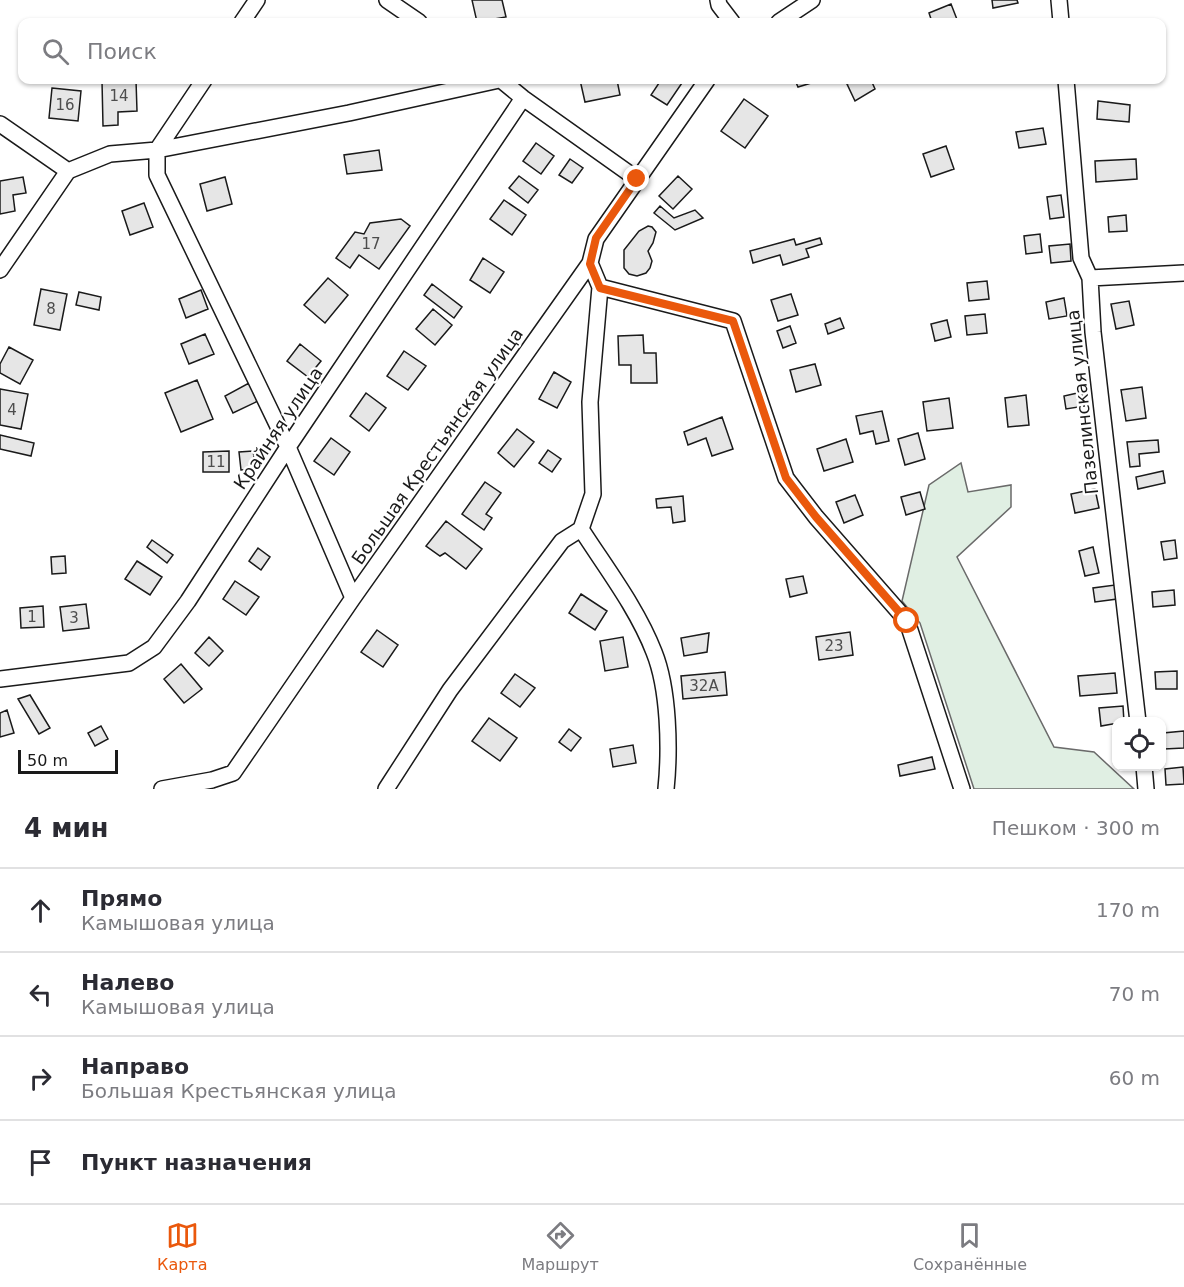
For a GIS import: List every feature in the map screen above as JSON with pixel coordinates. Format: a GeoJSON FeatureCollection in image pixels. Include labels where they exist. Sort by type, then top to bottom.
{"type":"FeatureCollection","features":[{"type":"Feature","properties":{"kind":"street"},"geometry":{"type":"LineString","coordinates":[[245,18],[257,0]]}},
{"type":"Feature","properties":{"kind":"street"},"geometry":{"type":"LineString","coordinates":[[387,0],[413,18]]}},
{"type":"Feature","properties":{"kind":"street"},"geometry":{"type":"LineString","coordinates":[[718,0],[729,18]]}},
{"type":"Feature","properties":{"kind":"street"},"geometry":{"type":"LineString","coordinates":[[785,18],[812,0]]}},
{"type":"Feature","properties":{"kind":"street"},"geometry":{"type":"LineString","coordinates":[[1059,0],[1061,18]]}},
{"type":"Feature","properties":{"kind":"street"},"geometry":{"type":"LineString","coordinates":[[201,84],[157,150],[157,176],[288,447],[353,598]]}},
{"type":"Feature","properties":{"kind":"street"},"geometry":{"type":"LineString","coordinates":[[0,270],[68,171],[110,154],[157,150],[349,113],[482,84]]}},
{"type":"Feature","properties":{"kind":"street"},"geometry":{"type":"LineString","coordinates":[[505,84],[637,179]]}},
{"type":"Feature","properties":{"kind":"street","name":"Большая Крестьянская улица"},"geometry":{"type":"LineString","coordinates":[[162,789],[212,780],[233,773],[353,598],[590,264],[596,238],[704,84]]}},
{"type":"Feature","properties":{"kind":"street","name":"Пазелинская улица"},"geometry":{"type":"LineString","coordinates":[[1066,84],[1081,258],[1090,278],[1093,332],[1137,717]]}},
{"type":"Feature","properties":{"kind":"street","name":"Крайняя улица"},"geometry":{"type":"LineString","coordinates":[[0,679],[129,663],[154,647],[188,601],[288,447],[524,98]]}},
{"type":"Feature","properties":{"kind":"street"},"geometry":{"type":"LineString","coordinates":[[0,124],[68,171]]}},
{"type":"Feature","properties":{"kind":"street"},"geometry":{"type":"LineString","coordinates":[[386,789],[450,690],[499,624],[562,541],[580,530],[593,494],[590,402],[600,288],[590,264]]}},
{"type":"Feature","properties":{"kind":"street"},"geometry":{"type":"LineString","coordinates":[[1090,278],[1184,273]]}},
{"type":"Feature","properties":{"kind":"street"},"geometry":{"type":"LineString","coordinates":[[600,288],[733,321],[786,478],[816,517],[907,621],[962,789]]}},
{"type":"Feature","properties":{"kind":"street"},"geometry":{"type":"LineString","coordinates":[[580,530],[630,605],[654,651],[661,674],[666,713],[668,767],[666,789]]}},
{"type":"Feature","properties":{"kind":"street"},"geometry":{"type":"LineString","coordinates":[[1144,771],[1146,789]]}},
{"type":"Feature","properties":{"kind":"green space"},"geometry":{"type":"Polygon","coordinates":[[[961,463],[968,492],[1011,485],[1011,507],[957,557],[1054,747],[1094,752],[1134,789],[974,789],[920,623],[902,601],[929,485],[961,463]]]}},
{"type":"Feature","properties":{"kind":"building"},"geometry":{"type":"Polygon","coordinates":[[[472,0],[502,0],[506,17],[476,18],[472,0]]]}},
{"type":"Feature","properties":{"kind":"building"},"geometry":{"type":"Polygon","coordinates":[[[992,0],[1017,0],[1018,3],[993,8],[992,0]]]}},
{"type":"Feature","properties":{"kind":"building"},"geometry":{"type":"Polygon","coordinates":[[[951,4],[956,18],[931,18],[929,13],[951,4]]]}},
{"type":"Feature","properties":{"kind":"building"},"geometry":{"type":"Polygon","coordinates":[[[102,84],[136,84],[137,111],[118,112],[118,125],[103,126],[102,84]]]}},
{"type":"Feature","properties":{"kind":"building"},"geometry":{"type":"Polygon","coordinates":[[[581,84],[618,84],[620,95],[585,102],[581,84]]]}},
{"type":"Feature","properties":{"kind":"building"},"geometry":{"type":"Polygon","coordinates":[[[658,84],[681,84],[667,105],[651,95],[658,84]]]}},
{"type":"Feature","properties":{"kind":"building"},"geometry":{"type":"Polygon","coordinates":[[[847,84],[873,84],[875,89],[855,101],[847,84]]]}},
{"type":"Feature","properties":{"kind":"building"},"geometry":{"type":"Polygon","coordinates":[[[52,88],[81,91],[78,121],[49,118],[52,88]]]}},
{"type":"Feature","properties":{"kind":"building"},"geometry":{"type":"Polygon","coordinates":[[[744,99],[768,116],[745,148],[721,131],[744,99]]]}},
{"type":"Feature","properties":{"kind":"building"},"geometry":{"type":"Polygon","coordinates":[[[1098,101],[1130,105],[1129,122],[1097,119],[1098,101]]]}},
{"type":"Feature","properties":{"kind":"building"},"geometry":{"type":"Polygon","coordinates":[[[1043,128],[1046,144],[1019,148],[1016,132],[1043,128]]]}},
{"type":"Feature","properties":{"kind":"building"},"geometry":{"type":"Polygon","coordinates":[[[536,143],[554,156],[541,174],[523,161],[536,143]]]}},
{"type":"Feature","properties":{"kind":"building"},"geometry":{"type":"Polygon","coordinates":[[[946,146],[954,169],[931,177],[923,154],[946,146]]]}},
{"type":"Feature","properties":{"kind":"building"},"geometry":{"type":"Polygon","coordinates":[[[379,150],[382,170],[347,174],[344,155],[379,150]]]}},
{"type":"Feature","properties":{"kind":"building"},"geometry":{"type":"Polygon","coordinates":[[[570,159],[583,168],[572,183],[559,175],[570,159]]]}},
{"type":"Feature","properties":{"kind":"building"},"geometry":{"type":"Polygon","coordinates":[[[1136,159],[1137,179],[1096,182],[1095,161],[1136,159]]]}},
{"type":"Feature","properties":{"kind":"building"},"geometry":{"type":"Polygon","coordinates":[[[519,176],[538,190],[528,203],[509,188],[519,176]]]}},
{"type":"Feature","properties":{"kind":"building"},"geometry":{"type":"Polygon","coordinates":[[[678,176],[692,189],[673,209],[659,196],[678,176]]]}},
{"type":"Feature","properties":{"kind":"building"},"geometry":{"type":"Polygon","coordinates":[[[23,177],[26,193],[13,195],[15,211],[0,214],[0,181],[23,177]]]}},
{"type":"Feature","properties":{"kind":"building"},"geometry":{"type":"Polygon","coordinates":[[[225,177],[232,204],[207,211],[200,184],[225,177]]]}},
{"type":"Feature","properties":{"kind":"building"},"geometry":{"type":"Polygon","coordinates":[[[1061,195],[1064,217],[1050,219],[1047,197],[1061,195]]]}},
{"type":"Feature","properties":{"kind":"building"},"geometry":{"type":"Polygon","coordinates":[[[504,200],[526,215],[512,235],[490,219],[504,200]]]}},
{"type":"Feature","properties":{"kind":"building"},"geometry":{"type":"Polygon","coordinates":[[[144,203],[153,227],[130,235],[122,211],[144,203]]]}},
{"type":"Feature","properties":{"kind":"building"},"geometry":{"type":"Polygon","coordinates":[[[660,206],[674,218],[695,210],[703,218],[675,230],[654,213],[660,206]]]}},
{"type":"Feature","properties":{"kind":"building"},"geometry":{"type":"Polygon","coordinates":[[[1126,215],[1127,231],[1109,232],[1108,217],[1126,215]]]}},
{"type":"Feature","properties":{"kind":"building"},"geometry":{"type":"Polygon","coordinates":[[[401,219],[410,226],[379,269],[359,255],[350,268],[336,258],[355,232],[364,234],[370,223],[401,219]]]}},
{"type":"Feature","properties":{"kind":"building"},"geometry":{"type":"Polygon","coordinates":[[[648,226],[656,232],[648,251],[652,261],[650,268],[646,273],[637,276],[629,274],[624,268],[624,250],[639,231],[648,226]]]}},
{"type":"Feature","properties":{"kind":"building"},"geometry":{"type":"Polygon","coordinates":[[[1040,234],[1042,252],[1026,254],[1024,236],[1040,234]]]}},
{"type":"Feature","properties":{"kind":"building"},"geometry":{"type":"Polygon","coordinates":[[[820,238],[822,244],[806,249],[809,257],[783,265],[780,255],[753,263],[750,251],[794,239],[796,245],[820,238]]]}},
{"type":"Feature","properties":{"kind":"building"},"geometry":{"type":"Polygon","coordinates":[[[1070,244],[1071,261],[1051,263],[1049,246],[1070,244]]]}},
{"type":"Feature","properties":{"kind":"building"},"geometry":{"type":"Polygon","coordinates":[[[483,258],[504,272],[490,293],[470,280],[483,258]]]}},
{"type":"Feature","properties":{"kind":"building"},"geometry":{"type":"Polygon","coordinates":[[[328,278],[348,295],[325,323],[304,305],[328,278]]]}},
{"type":"Feature","properties":{"kind":"building"},"geometry":{"type":"Polygon","coordinates":[[[987,281],[989,299],[969,301],[967,283],[987,281]]]}},
{"type":"Feature","properties":{"kind":"building"},"geometry":{"type":"Polygon","coordinates":[[[432,284],[462,307],[454,318],[424,295],[432,284]]]}},
{"type":"Feature","properties":{"kind":"building"},"geometry":{"type":"Polygon","coordinates":[[[41,289],[67,294],[60,330],[34,325],[41,289]]]}},
{"type":"Feature","properties":{"kind":"building"},"geometry":{"type":"Polygon","coordinates":[[[201,290],[208,309],[186,318],[179,299],[201,290]]]}},
{"type":"Feature","properties":{"kind":"building"},"geometry":{"type":"Polygon","coordinates":[[[79,292],[101,297],[99,310],[76,305],[79,292]]]}},
{"type":"Feature","properties":{"kind":"building"},"geometry":{"type":"Polygon","coordinates":[[[791,294],[798,315],[778,321],[771,300],[791,294]]]}},
{"type":"Feature","properties":{"kind":"building"},"geometry":{"type":"Polygon","coordinates":[[[1064,298],[1067,316],[1049,319],[1046,302],[1064,298]]]}},
{"type":"Feature","properties":{"kind":"building"},"geometry":{"type":"Polygon","coordinates":[[[1129,301],[1134,325],[1116,329],[1111,304],[1129,301]]]}},
{"type":"Feature","properties":{"kind":"building"},"geometry":{"type":"Polygon","coordinates":[[[433,309],[452,325],[435,345],[416,329],[433,309]]]}},
{"type":"Feature","properties":{"kind":"building"},"geometry":{"type":"Polygon","coordinates":[[[985,314],[987,333],[967,335],[965,316],[985,314]]]}},
{"type":"Feature","properties":{"kind":"building"},"geometry":{"type":"Polygon","coordinates":[[[840,318],[844,328],[828,334],[825,324],[840,318]]]}},
{"type":"Feature","properties":{"kind":"building"},"geometry":{"type":"Polygon","coordinates":[[[947,320],[951,337],[935,341],[931,324],[947,320]]]}},
{"type":"Feature","properties":{"kind":"building"},"geometry":{"type":"Polygon","coordinates":[[[790,326],[796,343],[783,348],[777,331],[790,326]]]}},
{"type":"Feature","properties":{"kind":"building"},"geometry":{"type":"Polygon","coordinates":[[[205,334],[214,354],[189,364],[181,344],[205,334]]]}},
{"type":"Feature","properties":{"kind":"building"},"geometry":{"type":"Polygon","coordinates":[[[643,335],[644,353],[656,353],[657,383],[631,383],[631,365],[619,365],[618,336],[643,335]]]}},
{"type":"Feature","properties":{"kind":"building"},"geometry":{"type":"Polygon","coordinates":[[[300,344],[321,361],[308,377],[287,361],[300,344]]]}},
{"type":"Feature","properties":{"kind":"building"},"geometry":{"type":"Polygon","coordinates":[[[9,347],[33,360],[20,384],[0,373],[0,364],[9,347]]]}},
{"type":"Feature","properties":{"kind":"building"},"geometry":{"type":"Polygon","coordinates":[[[404,351],[426,366],[408,390],[387,376],[404,351]]]}},
{"type":"Feature","properties":{"kind":"building"},"geometry":{"type":"Polygon","coordinates":[[[815,364],[821,385],[796,392],[790,370],[815,364]]]}},
{"type":"Feature","properties":{"kind":"building"},"geometry":{"type":"Polygon","coordinates":[[[554,372],[571,382],[557,408],[539,399],[554,372]]]}},
{"type":"Feature","properties":{"kind":"building"},"geometry":{"type":"Polygon","coordinates":[[[197,380],[213,419],[181,432],[165,393],[197,380]]]}},
{"type":"Feature","properties":{"kind":"building"},"geometry":{"type":"Polygon","coordinates":[[[249,383],[258,401],[233,413],[225,396],[249,383]]]}},
{"type":"Feature","properties":{"kind":"building"},"geometry":{"type":"Polygon","coordinates":[[[1142,387],[1146,418],[1126,421],[1121,390],[1142,387]]]}},
{"type":"Feature","properties":{"kind":"building"},"geometry":{"type":"Polygon","coordinates":[[[0,389],[28,394],[21,429],[0,425],[0,389]]]}},
{"type":"Feature","properties":{"kind":"building"},"geometry":{"type":"Polygon","coordinates":[[[1082,392],[1085,406],[1066,409],[1064,396],[1082,392]]]}},
{"type":"Feature","properties":{"kind":"building"},"geometry":{"type":"Polygon","coordinates":[[[366,393],[386,408],[369,431],[350,416],[366,393]]]}},
{"type":"Feature","properties":{"kind":"building"},"geometry":{"type":"Polygon","coordinates":[[[1026,395],[1029,425],[1008,427],[1005,398],[1026,395]]]}},
{"type":"Feature","properties":{"kind":"building"},"geometry":{"type":"Polygon","coordinates":[[[949,398],[953,428],[927,431],[923,402],[949,398]]]}},
{"type":"Feature","properties":{"kind":"building"},"geometry":{"type":"Polygon","coordinates":[[[882,411],[889,441],[876,444],[873,431],[860,434],[856,416],[882,411]]]}},
{"type":"Feature","properties":{"kind":"building"},"geometry":{"type":"Polygon","coordinates":[[[722,417],[733,449],[712,456],[706,438],[688,445],[684,432],[722,417]]]}},
{"type":"Feature","properties":{"kind":"building"},"geometry":{"type":"Polygon","coordinates":[[[517,429],[534,442],[514,467],[498,453],[517,429]]]}},
{"type":"Feature","properties":{"kind":"building"},"geometry":{"type":"Polygon","coordinates":[[[918,433],[925,459],[905,465],[898,439],[918,433]]]}},
{"type":"Feature","properties":{"kind":"building"},"geometry":{"type":"Polygon","coordinates":[[[0,435],[34,443],[31,456],[0,449],[0,435]]]}},
{"type":"Feature","properties":{"kind":"building"},"geometry":{"type":"Polygon","coordinates":[[[331,438],[350,452],[334,475],[314,461],[331,438]]]}},
{"type":"Feature","properties":{"kind":"building"},"geometry":{"type":"Polygon","coordinates":[[[846,439],[853,462],[824,471],[817,449],[846,439]]]}},
{"type":"Feature","properties":{"kind":"building"},"geometry":{"type":"Polygon","coordinates":[[[1158,440],[1159,452],[1139,454],[1140,466],[1130,467],[1127,442],[1158,440]]]}},
{"type":"Feature","properties":{"kind":"building"},"geometry":{"type":"Polygon","coordinates":[[[548,450],[561,459],[552,472],[539,463],[548,450]]]}},
{"type":"Feature","properties":{"kind":"building"},"geometry":{"type":"Polygon","coordinates":[[[229,451],[229,472],[203,472],[203,452],[229,451]]]}},
{"type":"Feature","properties":{"kind":"building"},"geometry":{"type":"Polygon","coordinates":[[[253,451],[256,469],[241,470],[239,452],[253,451]]]}},
{"type":"Feature","properties":{"kind":"building"},"geometry":{"type":"Polygon","coordinates":[[[1163,471],[1165,483],[1138,489],[1136,477],[1163,471]]]}},
{"type":"Feature","properties":{"kind":"building"},"geometry":{"type":"Polygon","coordinates":[[[485,482],[501,493],[486,514],[492,518],[484,530],[462,514],[485,482]]]}},
{"type":"Feature","properties":{"kind":"building"},"geometry":{"type":"Polygon","coordinates":[[[1095,489],[1099,508],[1075,513],[1071,494],[1095,489]]]}},
{"type":"Feature","properties":{"kind":"building"},"geometry":{"type":"Polygon","coordinates":[[[920,492],[925,509],[906,515],[901,497],[920,492]]]}},
{"type":"Feature","properties":{"kind":"building"},"geometry":{"type":"Polygon","coordinates":[[[855,495],[863,515],[844,523],[836,502],[855,495]]]}},
{"type":"Feature","properties":{"kind":"building"},"geometry":{"type":"Polygon","coordinates":[[[683,496],[685,521],[673,523],[671,507],[657,508],[656,499],[683,496]]]}},
{"type":"Feature","properties":{"kind":"building"},"geometry":{"type":"Polygon","coordinates":[[[446,521],[482,549],[466,569],[445,553],[440,556],[426,546],[446,521]]]}},
{"type":"Feature","properties":{"kind":"building"},"geometry":{"type":"Polygon","coordinates":[[[152,540],[173,555],[167,563],[147,547],[152,540]]]}},
{"type":"Feature","properties":{"kind":"building"},"geometry":{"type":"Polygon","coordinates":[[[1175,540],[1177,558],[1164,560],[1161,542],[1175,540]]]}},
{"type":"Feature","properties":{"kind":"building"},"geometry":{"type":"Polygon","coordinates":[[[1093,547],[1099,573],[1085,576],[1079,551],[1093,547]]]}},
{"type":"Feature","properties":{"kind":"building"},"geometry":{"type":"Polygon","coordinates":[[[258,548],[270,557],[261,570],[249,561],[258,548]]]}},
{"type":"Feature","properties":{"kind":"building"},"geometry":{"type":"Polygon","coordinates":[[[65,556],[66,573],[52,574],[51,557],[65,556]]]}},
{"type":"Feature","properties":{"kind":"building"},"geometry":{"type":"Polygon","coordinates":[[[137,561],[162,577],[150,595],[125,579],[137,561]]]}},
{"type":"Feature","properties":{"kind":"building"},"geometry":{"type":"Polygon","coordinates":[[[803,576],[807,593],[790,597],[786,579],[803,576]]]}},
{"type":"Feature","properties":{"kind":"building"},"geometry":{"type":"Polygon","coordinates":[[[235,581],[259,597],[246,615],[223,599],[235,581]]]}},
{"type":"Feature","properties":{"kind":"building"},"geometry":{"type":"Polygon","coordinates":[[[1115,585],[1117,599],[1095,602],[1093,588],[1115,585]]]}},
{"type":"Feature","properties":{"kind":"building"},"geometry":{"type":"Polygon","coordinates":[[[1174,590],[1175,605],[1153,607],[1152,592],[1174,590]]]}},
{"type":"Feature","properties":{"kind":"building"},"geometry":{"type":"Polygon","coordinates":[[[581,594],[607,611],[595,630],[569,613],[581,594]]]}},
{"type":"Feature","properties":{"kind":"building"},"geometry":{"type":"Polygon","coordinates":[[[86,604],[89,628],[63,631],[60,607],[86,604]]]}},
{"type":"Feature","properties":{"kind":"building"},"geometry":{"type":"Polygon","coordinates":[[[43,606],[44,627],[21,628],[20,608],[43,606]]]}},
{"type":"Feature","properties":{"kind":"building"},"geometry":{"type":"Polygon","coordinates":[[[377,630],[398,645],[383,667],[361,652],[377,630]]]}},
{"type":"Feature","properties":{"kind":"building"},"geometry":{"type":"Polygon","coordinates":[[[850,632],[853,655],[819,660],[816,637],[850,632]]]}},
{"type":"Feature","properties":{"kind":"building"},"geometry":{"type":"Polygon","coordinates":[[[709,633],[707,652],[684,656],[681,638],[709,633]]]}},
{"type":"Feature","properties":{"kind":"building"},"geometry":{"type":"Polygon","coordinates":[[[209,637],[223,651],[209,666],[195,653],[209,637]]]}},
{"type":"Feature","properties":{"kind":"building"},"geometry":{"type":"Polygon","coordinates":[[[623,637],[628,667],[605,671],[600,641],[623,637]]]}},
{"type":"Feature","properties":{"kind":"building"},"geometry":{"type":"Polygon","coordinates":[[[181,664],[202,689],[184,703],[164,679],[181,664]]]}},
{"type":"Feature","properties":{"kind":"building"},"geometry":{"type":"Polygon","coordinates":[[[1177,671],[1177,689],[1156,689],[1155,672],[1177,671]]]}},
{"type":"Feature","properties":{"kind":"building"},"geometry":{"type":"Polygon","coordinates":[[[725,672],[727,695],[683,699],[681,676],[725,672]]]}},
{"type":"Feature","properties":{"kind":"building"},"geometry":{"type":"Polygon","coordinates":[[[1115,673],[1117,693],[1080,696],[1078,676],[1115,673]]]}},
{"type":"Feature","properties":{"kind":"building"},"geometry":{"type":"Polygon","coordinates":[[[515,674],[535,688],[520,707],[501,693],[515,674]]]}},
{"type":"Feature","properties":{"kind":"building"},"geometry":{"type":"Polygon","coordinates":[[[30,695],[50,728],[39,734],[18,699],[30,695]]]}},
{"type":"Feature","properties":{"kind":"building"},"geometry":{"type":"Polygon","coordinates":[[[1123,706],[1124,717],[1112,717],[1112,724],[1101,726],[1099,708],[1123,706]]]}},
{"type":"Feature","properties":{"kind":"building"},"geometry":{"type":"Polygon","coordinates":[[[7,710],[14,733],[0,737],[0,713],[7,710]]]}},
{"type":"Feature","properties":{"kind":"building"},"geometry":{"type":"Polygon","coordinates":[[[489,718],[517,738],[500,761],[472,741],[489,718]]]}},
{"type":"Feature","properties":{"kind":"building"},"geometry":{"type":"Polygon","coordinates":[[[101,726],[108,739],[95,746],[88,733],[101,726]]]}},
{"type":"Feature","properties":{"kind":"building"},"geometry":{"type":"Polygon","coordinates":[[[569,729],[581,738],[571,751],[559,742],[569,729]]]}},
{"type":"Feature","properties":{"kind":"building"},"geometry":{"type":"Polygon","coordinates":[[[1184,731],[1184,748],[1166,749],[1166,733],[1184,731]]]}},
{"type":"Feature","properties":{"kind":"building"},"geometry":{"type":"Polygon","coordinates":[[[633,745],[636,763],[613,767],[610,749],[633,745]]]}},
{"type":"Feature","properties":{"kind":"building"},"geometry":{"type":"Polygon","coordinates":[[[932,757],[935,769],[900,776],[898,765],[932,757]]]}},
{"type":"Feature","properties":{"kind":"building"},"geometry":{"type":"Polygon","coordinates":[[[1183,767],[1184,784],[1166,785],[1166,769],[1183,767]]]}},
{"type":"Feature","properties":{"kind":"route"},"geometry":{"type":"LineString","coordinates":[[637,179],[596,238],[590,264],[600,288],[733,321],[786,478],[816,517],[907,621]]}}]}
